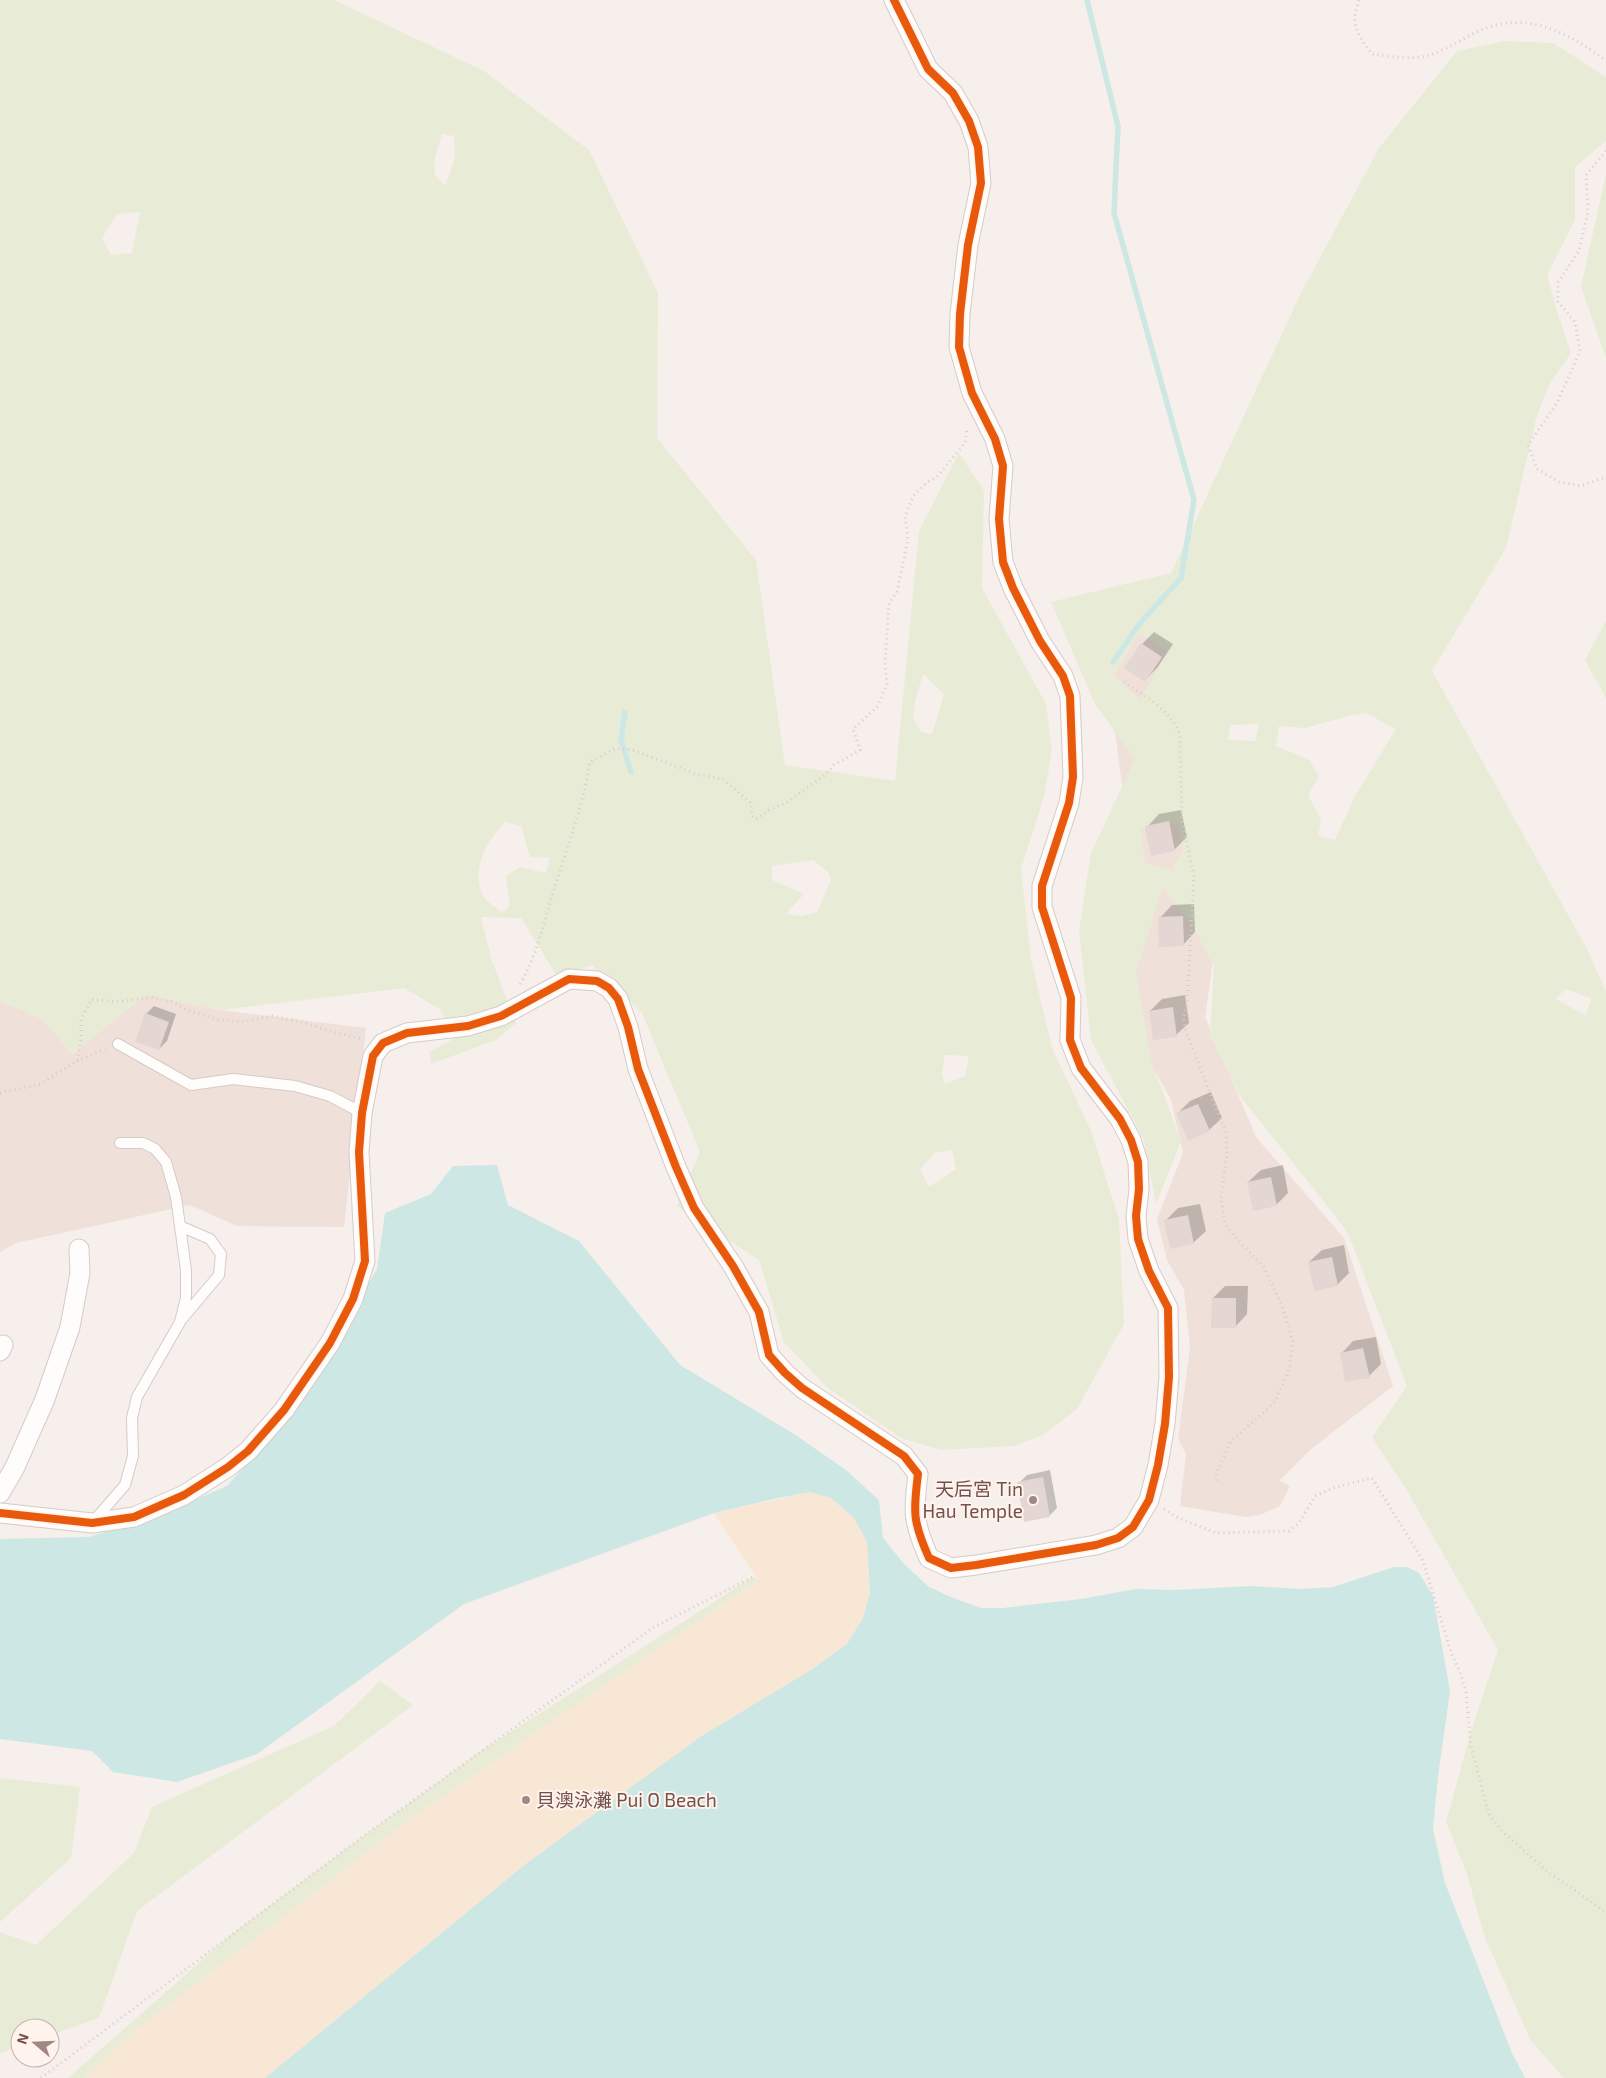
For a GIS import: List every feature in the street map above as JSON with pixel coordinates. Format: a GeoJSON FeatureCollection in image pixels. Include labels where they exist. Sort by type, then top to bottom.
{"type":"FeatureCollection","features":[{"type":"Feature","properties":{"kind":"street"},"geometry":{"type":"LineString","coordinates":[[0,1513],[92,1523],[134,1518],[191,1491],[228,1467],[248,1451],[284,1410],[330,1343],[353,1299],[365,1262],[359,1152],[362,1113],[373,1056],[383,1043],[407,1033],[468,1026],[501,1016],[569,979],[598,981],[609,988],[618,999],[628,1027],[638,1070],[676,1167],[694,1208],[733,1266],[758,1312],[770,1355],[785,1373],[802,1388],[904,1456],[918,1474],[914,1519],[918,1534],[929,1558],[951,1568],[1096,1545],[1118,1538],[1134,1527],[1149,1500],[1158,1465],[1165,1424],[1169,1377],[1168,1308],[1149,1271],[1138,1239],[1136,1216],[1139,1189],[1138,1162],[1131,1140],[1120,1119],[1082,1068],[1070,1040],[1071,998],[1042,906],[1042,886],[1070,794],[1073,777],[1070,696],[1063,676],[1040,641],[1013,588],[1003,562],[999,519],[1003,466],[995,439],[972,393],[959,347],[960,314],[968,245],[981,183],[978,147],[969,122],[953,93],[928,69],[894,0]]}},
{"type":"Feature","properties":{"kind":"street"},"geometry":{"type":"LineString","coordinates":[[0,1493],[15,1467],[45,1399],[70,1328],[80,1273],[79,1249]]}},
{"type":"Feature","properties":{"kind":"lane"},"geometry":{"type":"LineString","coordinates":[[118,1044],[191,1085],[233,1079],[295,1086],[330,1096],[362,1113]]}},
{"type":"Feature","properties":{"kind":"lane"},"geometry":{"type":"LineString","coordinates":[[120,1143],[143,1143],[155,1149],[166,1162],[176,1197],[186,1270],[186,1298],[180,1322]]}},
{"type":"Feature","properties":{"kind":"lane"},"geometry":{"type":"LineString","coordinates":[[92,1523],[125,1485],[133,1456],[132,1418],[137,1397],[180,1322],[219,1275],[221,1254],[210,1239],[180,1226]]}},
{"type":"Feature","properties":{"kind":"path"},"geometry":{"type":"LineString","coordinates":[[1359,0],[1354,14],[1357,34],[1372,54],[1402,58],[1426,56],[1496,25],[1528,23],[1548,27],[1582,43],[1606,61]]}},
{"type":"Feature","properties":{"kind":"path"},"geometry":{"type":"LineString","coordinates":[[1606,151],[1586,175],[1588,211],[1579,251],[1558,282],[1558,302],[1575,322],[1580,351],[1556,403],[1528,445],[1537,469],[1559,482],[1581,486],[1606,477]]}},
{"type":"Feature","properties":{"kind":"path"},"geometry":{"type":"LineString","coordinates":[[522,1004],[514,993],[525,976],[539,939],[579,810],[588,778],[590,762],[616,748],[632,750],[696,774],[723,779],[751,804],[752,816],[756,819],[786,803],[825,775],[834,766],[860,750],[853,729],[878,706],[887,684],[885,664],[889,603],[897,592],[908,539],[906,517],[913,496],[928,482],[938,476],[965,443],[968,426]]}},
{"type":"Feature","properties":{"kind":"path"},"geometry":{"type":"LineString","coordinates":[[1124,682],[1157,704],[1176,725],[1180,735],[1182,822],[1194,876],[1184,1016],[1185,1029],[1226,1133],[1227,1152],[1221,1198],[1225,1223],[1233,1235],[1264,1267],[1289,1324],[1293,1341],[1289,1369],[1274,1402],[1230,1442],[1218,1470],[1216,1482]]}},
{"type":"Feature","properties":{"kind":"path"},"geometry":{"type":"LineString","coordinates":[[77,1061],[81,1040],[81,1019],[92,1000],[116,1002],[151,997],[173,1002],[187,1010],[220,1020],[244,1022],[271,1016],[303,1022],[333,1032],[383,1043]]}},
{"type":"Feature","properties":{"kind":"path"},"geometry":{"type":"LineString","coordinates":[[0,1093],[40,1084],[77,1061],[118,1044]]}},
{"type":"Feature","properties":{"kind":"path"},"geometry":{"type":"LineString","coordinates":[[1149,1500],[1178,1518],[1216,1533],[1289,1531],[1298,1523],[1315,1496],[1333,1488],[1372,1478],[1422,1561],[1466,1692],[1471,1747],[1489,1814],[1502,1831],[1549,1873],[1596,1904],[1606,1914]]}},
{"type":"Feature","properties":{"kind":"path"},"geometry":{"type":"LineString","coordinates":[[41,2078],[361,1838],[654,1628],[752,1577]]}},
{"type":"Feature","properties":{"kind":"shaded area"},"geometry":{"type":"Polygon","coordinates":[[[1155,617],[1191,653],[1218,924],[1205,1017],[1256,1137],[1344,1238],[1393,1386],[1311,1449],[1279,1481],[1290,1486],[1280,1506],[1260,1515],[1246,1517],[1180,1506],[1186,1454],[1178,1439],[1190,1348],[1184,1290],[1167,1260],[1157,1219],[1183,1153],[1171,1100],[1143,1049],[1125,972],[1127,823],[1109,684],[1112,642],[1155,617]]]}},
{"type":"Feature","properties":{"kind":"shaded area"},"geometry":{"type":"Polygon","coordinates":[[[145,995],[220,1010],[366,1028],[344,1227],[237,1226],[190,1205],[16,1243],[0,1252],[0,1001],[43,1019],[72,1054],[145,995]]]}},
{"type":"Feature","properties":{"kind":"green space"},"geometry":{"type":"Polygon","coordinates":[[[0,0],[334,0],[484,71],[589,150],[658,293],[657,438],[756,560],[785,765],[895,781],[919,531],[959,453],[984,491],[982,588],[1046,704],[1052,750],[1044,797],[1021,869],[1031,959],[1052,1048],[1091,1131],[1119,1219],[1124,1324],[1077,1409],[1043,1435],[1013,1446],[941,1450],[901,1438],[828,1388],[784,1342],[759,1260],[677,1206],[700,1152],[642,1013],[592,965],[557,976],[521,918],[481,917],[492,961],[516,1023],[496,1040],[431,1064],[429,1052],[455,1038],[441,1010],[404,988],[220,1010],[145,995],[72,1054],[43,1019],[0,1001],[0,0]],[[442,134],[434,161],[435,175],[445,186],[455,158],[454,136],[442,134]],[[140,212],[117,214],[102,238],[111,255],[132,253],[140,212]],[[923,674],[915,701],[913,718],[921,732],[932,734],[944,694],[923,674]],[[505,822],[492,838],[482,857],[478,877],[484,897],[502,913],[510,906],[506,876],[520,867],[546,873],[550,858],[530,857],[521,826],[505,822]],[[813,860],[772,866],[772,880],[804,894],[786,914],[802,916],[817,912],[831,880],[828,872],[813,860]],[[945,1055],[942,1074],[945,1084],[965,1076],[969,1056],[945,1055]],[[952,1150],[935,1153],[920,1169],[929,1187],[956,1169],[952,1150]]]}},
{"type":"Feature","properties":{"kind":"green space"},"geometry":{"type":"Polygon","coordinates":[[[1505,41],[1553,43],[1606,77],[1606,141],[1575,167],[1575,220],[1547,275],[1571,353],[1550,383],[1537,415],[1506,548],[1432,671],[1587,949],[1606,991],[1606,2078],[1564,2078],[1531,2041],[1485,1938],[1467,1874],[1446,1822],[1471,1731],[1498,1650],[1406,1489],[1372,1437],[1407,1386],[1347,1231],[1240,1096],[1210,1036],[1214,967],[1193,926],[1163,888],[1136,972],[1151,1060],[1181,1141],[1156,1204],[1144,1140],[1091,1040],[1079,930],[1091,853],[1135,759],[1095,704],[1051,602],[1171,573],[1300,295],[1379,148],[1457,51],[1505,41]],[[1139,633],[1114,675],[1140,700],[1168,652],[1139,633]],[[1366,713],[1305,728],[1279,726],[1276,746],[1309,760],[1319,776],[1308,795],[1321,820],[1318,836],[1335,840],[1354,798],[1396,729],[1366,713]],[[1259,724],[1230,725],[1228,740],[1255,741],[1259,724]],[[1178,824],[1141,829],[1145,863],[1172,869],[1183,850],[1178,824]],[[1565,989],[1556,999],[1586,1016],[1591,998],[1565,989]]]}},
{"type":"Feature","properties":{"kind":"green space"},"geometry":{"type":"Polygon","coordinates":[[[1606,174],[1606,358],[1581,287],[1606,174]]]}},
{"type":"Feature","properties":{"kind":"green space"},"geometry":{"type":"Polygon","coordinates":[[[1606,621],[1606,698],[1585,660],[1606,621]]]}},
{"type":"Feature","properties":{"kind":"green space"},"geometry":{"type":"Polygon","coordinates":[[[753,1577],[758,1580],[413,1817],[139,2028],[85,2078],[68,2078],[233,1933],[361,1838],[484,1749],[753,1577]]]}},
{"type":"Feature","properties":{"kind":"green space"},"geometry":{"type":"Polygon","coordinates":[[[380,1681],[413,1705],[137,1911],[99,2018],[60,2032],[60,2018],[10,2018],[10,2050],[0,2053],[0,1932],[36,1945],[134,1853],[152,1807],[334,1726],[380,1681]]]}},
{"type":"Feature","properties":{"kind":"green space"},"geometry":{"type":"Polygon","coordinates":[[[0,1778],[80,1787],[71,1858],[0,1922],[0,1778]]]}},
{"type":"Feature","properties":{"kind":"sand","name":"貝澳泳灘 Pui O Beach"},"geometry":{"type":"Polygon","coordinates":[[[810,1492],[831,1498],[854,1518],[867,1542],[870,1593],[863,1618],[848,1644],[811,1670],[700,1737],[527,1863],[265,2078],[85,2078],[139,2028],[413,1817],[758,1580],[714,1513],[810,1492]]]}},
{"type":"Feature","properties":{"kind":"water"},"geometry":{"type":"Polygon","coordinates":[[[497,1165],[508,1205],[579,1241],[680,1365],[794,1434],[846,1470],[879,1500],[883,1538],[904,1564],[929,1587],[953,1598],[981,1608],[1003,1608],[1081,1599],[1136,1589],[1173,1590],[1253,1586],[1301,1589],[1333,1587],[1394,1567],[1407,1567],[1419,1573],[1433,1596],[1450,1691],[1438,1776],[1433,1829],[1445,1883],[1512,2053],[1525,2078],[265,2078],[527,1863],[700,1737],[811,1670],[847,1644],[863,1618],[870,1593],[867,1542],[854,1518],[831,1498],[810,1492],[714,1513],[464,1604],[257,1754],[177,1782],[113,1772],[92,1751],[0,1739],[0,1539],[89,1537],[162,1514],[227,1486],[290,1416],[340,1333],[377,1269],[385,1213],[431,1194],[453,1166],[497,1165]]]}},
{"type":"Feature","properties":{"kind":"building"},"geometry":{"type":"Polygon","coordinates":[[[1141,643],[1162,657],[1145,682],[1124,668],[1141,643]]]}},
{"type":"Feature","properties":{"kind":"building"},"geometry":{"type":"Polygon","coordinates":[[[1169,821],[1175,851],[1151,856],[1145,826],[1169,821]]]}},
{"type":"Feature","properties":{"kind":"building"},"geometry":{"type":"Polygon","coordinates":[[[1183,916],[1184,946],[1159,947],[1158,917],[1183,916]]]}},
{"type":"Feature","properties":{"kind":"building"},"geometry":{"type":"Polygon","coordinates":[[[1173,1007],[1177,1037],[1153,1040],[1149,1011],[1173,1007]]]}},
{"type":"Feature","properties":{"kind":"building"},"geometry":{"type":"Polygon","coordinates":[[[145,1013],[169,1022],[159,1050],[135,1042],[145,1013]]]}},
{"type":"Feature","properties":{"kind":"building"},"geometry":{"type":"Polygon","coordinates":[[[1198,1104],[1210,1131],[1188,1141],[1176,1113],[1198,1104]]]}},
{"type":"Feature","properties":{"kind":"building"},"geometry":{"type":"Polygon","coordinates":[[[1271,1177],[1277,1206],[1253,1211],[1247,1182],[1271,1177]]]}},
{"type":"Feature","properties":{"kind":"building"},"geometry":{"type":"Polygon","coordinates":[[[1188,1215],[1194,1244],[1170,1249],[1164,1220],[1188,1215]]]}},
{"type":"Feature","properties":{"kind":"building"},"geometry":{"type":"Polygon","coordinates":[[[1332,1257],[1338,1286],[1314,1291],[1308,1262],[1332,1257]]]}},
{"type":"Feature","properties":{"kind":"building"},"geometry":{"type":"Polygon","coordinates":[[[1212,1298],[1236,1298],[1236,1328],[1211,1328],[1212,1298]]]}},
{"type":"Feature","properties":{"kind":"building"},"geometry":{"type":"Polygon","coordinates":[[[1363,1348],[1370,1378],[1345,1382],[1340,1353],[1363,1348]]]}},
{"type":"Feature","properties":{"kind":"building","name":"天后宮 Tin Hau Temple"},"geometry":{"type":"Polygon","coordinates":[[[1043,1477],[1050,1517],[1024,1522],[1017,1482],[1043,1477]]]}},
{"type":"Feature","properties":{"kind":"waterway"},"geometry":{"type":"LineString","coordinates":[[1087,0],[1118,126],[1114,213],[1194,500],[1181,578],[1140,623],[1113,662]]}},
{"type":"Feature","properties":{"kind":"waterway"},"geometry":{"type":"LineString","coordinates":[[625,712],[621,740],[631,772]]}},
{"type":"Feature","properties":{"kind":"cycle path"},"geometry":{"type":"LineString","coordinates":[[0,1513],[92,1523],[134,1517],[184,1495],[228,1467],[248,1451],[284,1410],[330,1343],[353,1299],[365,1261],[359,1152],[362,1113],[373,1056],[383,1043],[407,1033],[468,1026],[501,1016],[569,979],[597,981],[609,988],[618,999],[628,1027],[638,1069],[676,1167],[694,1208],[733,1266],[759,1312],[769,1355],[802,1388],[904,1456],[918,1474],[915,1499],[917,1526],[929,1558],[951,1568],[1096,1545],[1118,1538],[1133,1527],[1149,1500],[1158,1465],[1165,1424],[1169,1377],[1168,1308],[1149,1271],[1138,1239],[1136,1216],[1139,1189],[1138,1162],[1131,1140],[1120,1119],[1081,1068],[1070,1040],[1071,998],[1042,907],[1042,886],[1069,803],[1073,777],[1070,696],[1063,676],[1040,641],[1013,588],[1003,562],[999,519],[1003,466],[995,439],[972,393],[959,347],[960,314],[968,245],[981,183],[978,147],[969,121],[953,93],[928,69],[894,0]]}},
{"type":"Feature","properties":{"kind":"place","name":"天后宮 Tin Hau Temple"},"geometry":{"type":"Point","coordinates":[1033,1500]}},
{"type":"Feature","properties":{"kind":"place","name":"貝澳泳灘 Pui O Beach"},"geometry":{"type":"Point","coordinates":[526,1800]}}]}
